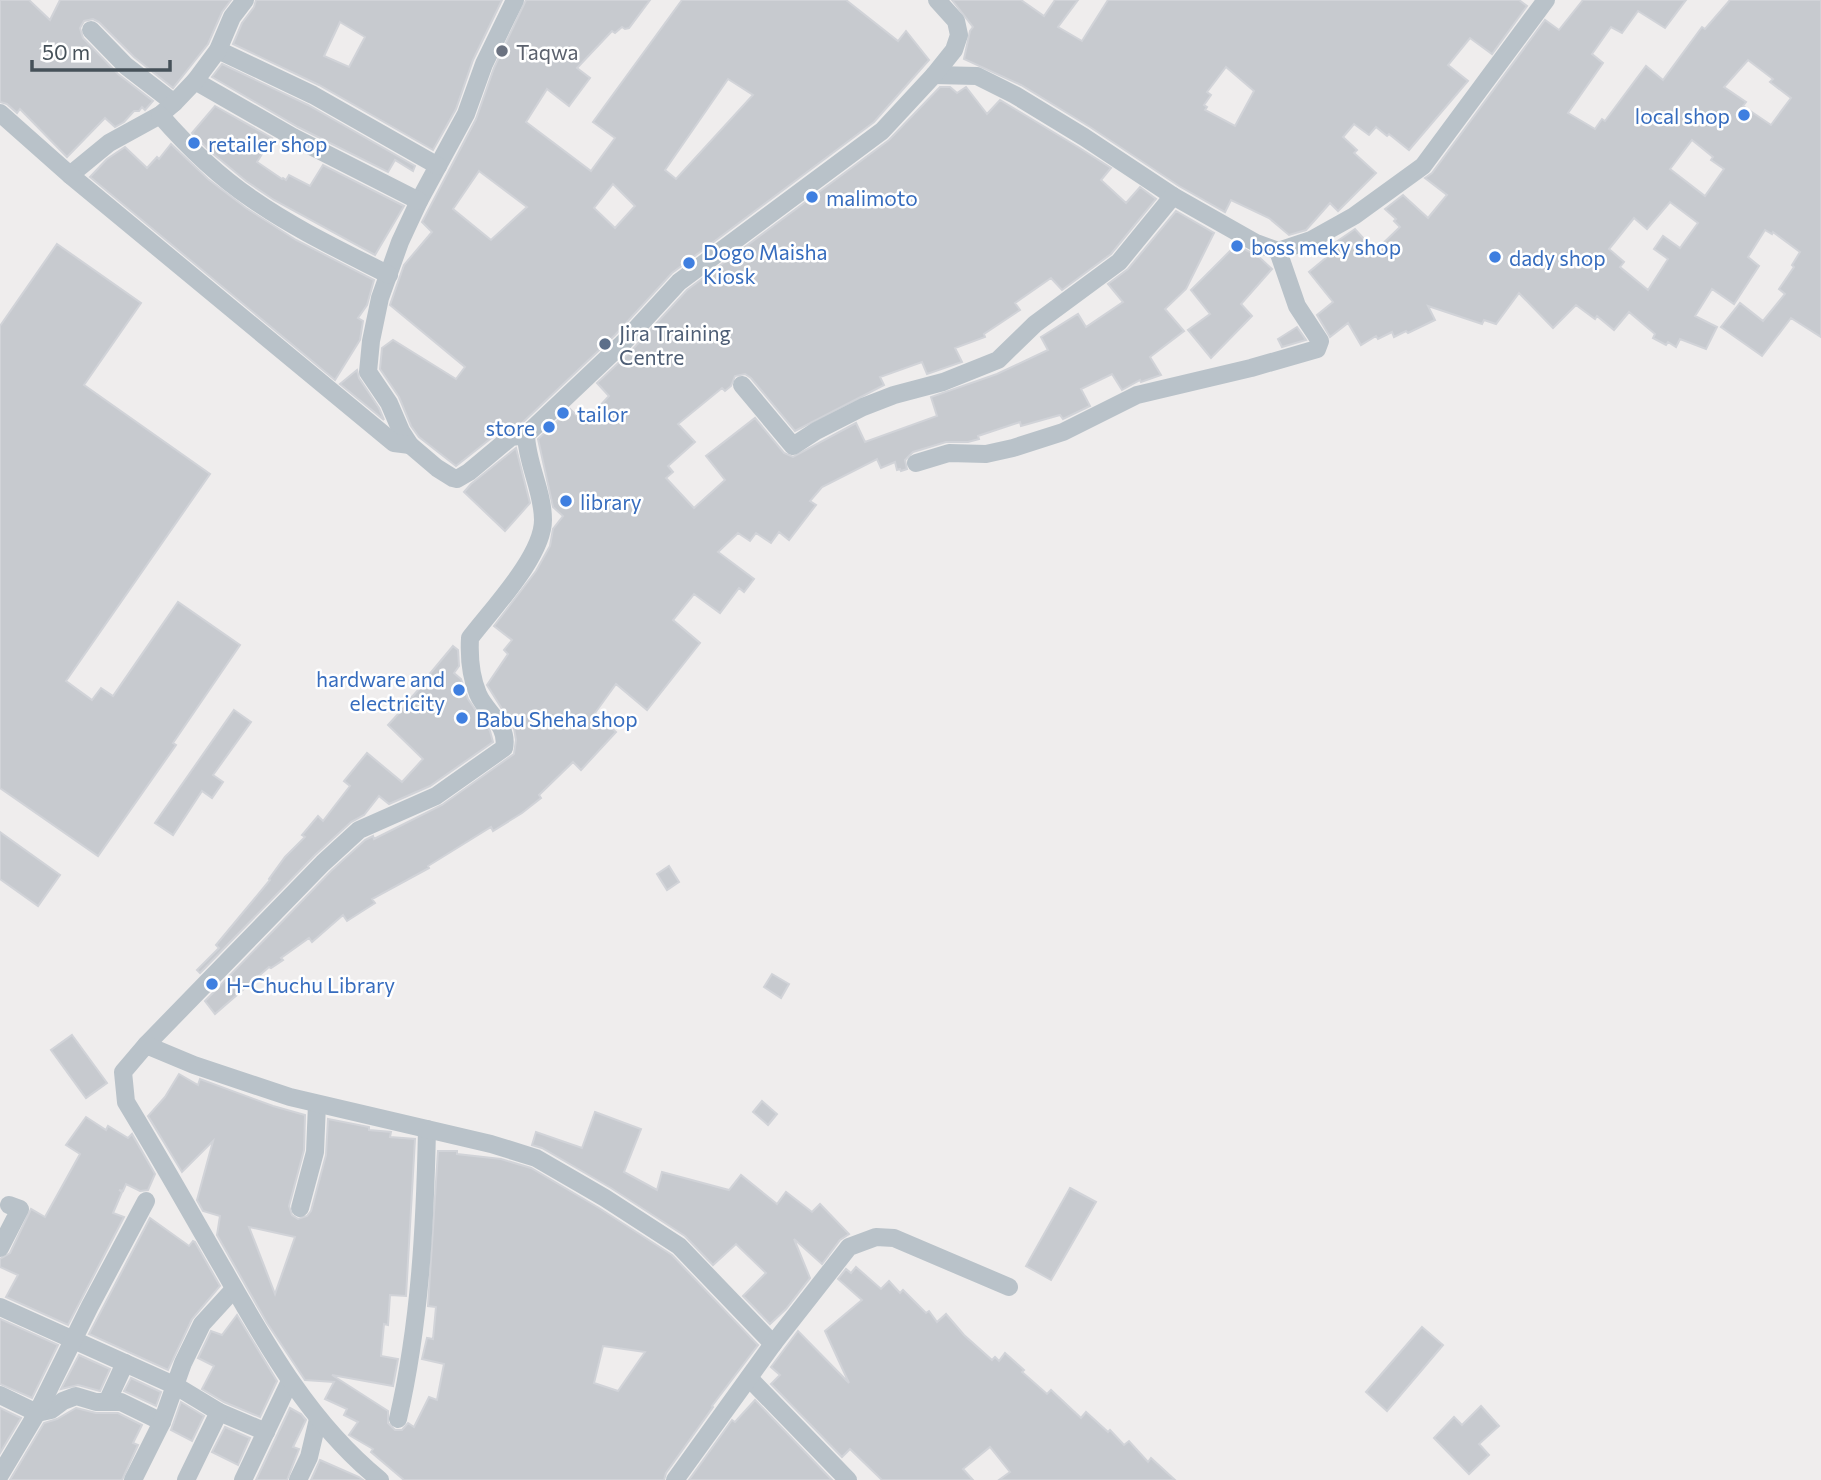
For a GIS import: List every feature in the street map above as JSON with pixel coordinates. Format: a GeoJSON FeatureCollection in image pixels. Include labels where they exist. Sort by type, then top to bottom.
{"type":"FeatureCollection","features":[{"type":"Feature","properties":{"kind":"street"},"geometry":{"type":"LineString","coordinates":[[70,175],[109,143],[160,116],[174,103],[195,81],[218,50],[232,17],[245,0]]}},
{"type":"Feature","properties":{"kind":"street"},"geometry":{"type":"LineString","coordinates":[[515,0],[484,64],[466,114],[419,201],[380,298],[371,341],[368,372],[389,403],[401,431],[410,445],[437,468],[457,479],[511,437],[526,435],[623,343],[679,282],[882,131],[954,50],[959,35],[956,21],[937,0]]}},
{"type":"Feature","properties":{"kind":"street"},"geometry":{"type":"LineString","coordinates":[[934,75],[977,76],[1015,95],[1174,196],[1256,243],[1278,251],[1311,240],[1354,216],[1423,166],[1546,0]]}},
{"type":"Feature","properties":{"kind":"street"},"geometry":{"type":"LineString","coordinates":[[91,30],[126,66],[174,103]]}},
{"type":"Feature","properties":{"kind":"street"},"geometry":{"type":"LineString","coordinates":[[218,50],[313,95],[438,166]]}},
{"type":"Feature","properties":{"kind":"street"},"geometry":{"type":"LineString","coordinates":[[195,81],[293,136],[419,201]]}},
{"type":"Feature","properties":{"kind":"street"},"geometry":{"type":"LineString","coordinates":[[0,113],[70,175],[394,443],[410,445]]}},
{"type":"Feature","properties":{"kind":"street"},"geometry":{"type":"LineString","coordinates":[[160,116],[186,144],[250,198],[310,235],[389,275]]}},
{"type":"Feature","properties":{"kind":"street"},"geometry":{"type":"LineString","coordinates":[[742,386],[793,446],[863,407],[894,395],[943,382],[998,360],[1035,324],[1119,262],[1174,196]]}},
{"type":"Feature","properties":{"kind":"street"},"geometry":{"type":"LineString","coordinates":[[916,463],[949,453],[986,454],[1013,448],[1063,432],[1137,395],[1317,349],[1320,341],[1297,306],[1278,251]]}},
{"type":"Feature","properties":{"kind":"street"},"geometry":{"type":"LineString","coordinates":[[380,1480],[362,1474],[290,1381],[126,1102],[123,1072],[323,863],[359,830],[436,796],[504,748],[506,738],[503,730],[479,696],[471,674],[470,638],[536,551],[543,520],[533,469],[526,449],[526,435]]}},
{"type":"Feature","properties":{"kind":"street"},"geometry":{"type":"LineString","coordinates":[[146,1045],[194,1065],[290,1097],[491,1144],[536,1158],[679,1246],[773,1344]]}},
{"type":"Feature","properties":{"kind":"street"},"geometry":{"type":"LineString","coordinates":[[300,1208],[315,1152],[317,1104]]}},
{"type":"Feature","properties":{"kind":"street"},"geometry":{"type":"LineString","coordinates":[[398,1419],[410,1364],[422,1268],[427,1129]]}},
{"type":"Feature","properties":{"kind":"street"},"geometry":{"type":"LineString","coordinates":[[0,1475],[37,1413],[146,1201]]}},
{"type":"Feature","properties":{"kind":"street"},"geometry":{"type":"LineString","coordinates":[[0,1248],[20,1209],[9,1205]]}},
{"type":"Feature","properties":{"kind":"street"},"geometry":{"type":"LineString","coordinates":[[675,1480],[773,1344],[849,1247],[876,1237],[894,1238],[1009,1287]]}},
{"type":"Feature","properties":{"kind":"street"},"geometry":{"type":"LineString","coordinates":[[133,1480],[162,1422],[183,1363],[202,1324],[234,1289]]}},
{"type":"Feature","properties":{"kind":"street"},"geometry":{"type":"LineString","coordinates":[[0,1307],[176,1386],[219,1412],[266,1432]]}},
{"type":"Feature","properties":{"kind":"street"},"geometry":{"type":"LineString","coordinates":[[107,1402],[125,1363]]}},
{"type":"Feature","properties":{"kind":"street"},"geometry":{"type":"LineString","coordinates":[[750,1378],[848,1480]]}},
{"type":"Feature","properties":{"kind":"street"},"geometry":{"type":"LineString","coordinates":[[243,1480],[290,1381]]}},
{"type":"Feature","properties":{"kind":"street"},"geometry":{"type":"LineString","coordinates":[[2,1401],[37,1413],[51,1410],[76,1396],[96,1402],[121,1402],[162,1422]]}},
{"type":"Feature","properties":{"kind":"street"},"geometry":{"type":"LineString","coordinates":[[186,1480],[219,1412]]}},
{"type":"Feature","properties":{"kind":"street"},"geometry":{"type":"LineString","coordinates":[[298,1480],[309,1457],[318,1419]]}},
{"type":"Feature","properties":{"kind":"building"},"geometry":{"type":"Polygon","coordinates":[[[0,0],[29,0],[50,20],[60,0],[231,0],[222,12],[208,44],[173,88],[134,57],[99,22],[93,19],[84,21],[80,28],[83,38],[118,74],[153,101],[145,110],[142,107],[139,111],[134,111],[115,127],[105,118],[67,157],[20,109],[17,113],[7,104],[0,102],[0,0]]]}},
{"type":"Feature","properties":{"kind":"building"},"geometry":{"type":"Polygon","coordinates":[[[256,0],[502,0],[473,60],[456,109],[433,150],[319,85],[233,44],[242,23],[256,0]],[[340,22],[324,56],[349,67],[365,37],[340,22]]]}},
{"type":"Feature","properties":{"kind":"building"},"geometry":{"type":"Polygon","coordinates":[[[526,0],[650,0],[629,28],[622,27],[615,33],[612,31],[577,68],[590,78],[569,106],[547,89],[526,122],[591,171],[615,138],[593,122],[682,0],[846,0],[898,41],[906,31],[929,60],[874,122],[672,273],[615,335],[521,424],[504,428],[456,466],[419,437],[411,426],[399,397],[380,369],[382,348],[393,340],[456,379],[465,367],[390,305],[404,265],[432,232],[422,222],[476,119],[494,68],[526,0]],[[728,79],[665,170],[676,179],[753,95],[728,79]],[[479,171],[453,209],[491,240],[527,207],[479,171]],[[613,184],[594,208],[615,228],[635,206],[613,184]]]}},
{"type":"Feature","properties":{"kind":"building"},"geometry":{"type":"Polygon","coordinates":[[[952,0],[1021,0],[1044,16],[1055,0],[1078,0],[1058,27],[1082,41],[1108,0],[1519,0],[1527,6],[1492,54],[1470,38],[1448,65],[1468,81],[1409,150],[1376,127],[1369,135],[1354,124],[1343,137],[1357,150],[1354,153],[1376,173],[1338,211],[1330,203],[1306,230],[1289,235],[1269,218],[1231,200],[1225,212],[1179,186],[1021,85],[964,59],[973,27],[952,0]],[[1226,67],[1207,92],[1211,95],[1204,105],[1207,107],[1205,110],[1235,126],[1254,91],[1226,67]]]}},
{"type":"Feature","properties":{"kind":"building"},"geometry":{"type":"Polygon","coordinates":[[[1583,0],[1686,0],[1665,28],[1638,11],[1622,33],[1611,27],[1592,54],[1603,63],[1568,113],[1595,129],[1602,119],[1605,121],[1646,66],[1663,80],[1702,27],[1705,29],[1730,0],[1821,0],[1821,337],[1791,318],[1762,356],[1721,327],[1740,303],[1763,321],[1785,294],[1779,289],[1794,267],[1792,265],[1800,252],[1773,232],[1772,234],[1765,230],[1748,257],[1759,266],[1734,304],[1712,289],[1695,316],[1717,327],[1706,349],[1680,339],[1676,347],[1668,342],[1666,345],[1653,338],[1655,334],[1629,312],[1614,330],[1597,316],[1595,319],[1576,305],[1553,328],[1519,293],[1496,324],[1484,320],[1482,324],[1428,306],[1435,320],[1408,333],[1406,331],[1394,337],[1392,332],[1378,339],[1376,336],[1361,345],[1348,323],[1330,337],[1317,315],[1333,302],[1309,272],[1333,252],[1329,247],[1355,229],[1375,251],[1400,227],[1385,209],[1403,195],[1428,218],[1447,195],[1425,178],[1432,173],[1545,20],[1559,30],[1583,0]],[[1748,60],[1724,87],[1746,102],[1743,106],[1771,125],[1791,98],[1770,82],[1773,79],[1748,60]],[[1692,140],[1670,169],[1705,196],[1724,169],[1692,140]],[[1670,202],[1647,229],[1634,218],[1609,249],[1624,262],[1620,267],[1648,290],[1668,259],[1654,249],[1663,236],[1680,248],[1698,223],[1670,202]]]}},
{"type":"Feature","properties":{"kind":"building"},"geometry":{"type":"Polygon","coordinates":[[[222,64],[308,105],[415,166],[413,171],[395,160],[388,172],[298,127],[212,77],[222,64]]]}},
{"type":"Feature","properties":{"kind":"building"},"geometry":{"type":"Polygon","coordinates":[[[940,87],[950,87],[957,93],[966,87],[987,114],[1000,100],[1078,147],[1111,168],[1101,180],[1126,203],[1140,187],[1156,199],[1111,254],[1062,290],[1051,278],[1015,303],[1020,310],[984,334],[985,337],[955,348],[962,362],[927,374],[922,362],[880,377],[884,385],[795,431],[751,378],[745,374],[735,376],[731,386],[725,391],[722,388],[678,424],[695,442],[668,466],[673,472],[666,478],[694,508],[725,480],[706,456],[755,418],[784,453],[793,457],[856,423],[865,442],[937,416],[931,397],[997,374],[1048,350],[1041,337],[1078,314],[1086,327],[1123,302],[1108,284],[1128,269],[1176,211],[1214,233],[1186,289],[1165,309],[1184,331],[1150,357],[1161,375],[1141,382],[1140,380],[1122,390],[1112,374],[1081,389],[1090,406],[1063,419],[1060,415],[1021,426],[1020,422],[978,436],[979,439],[946,442],[913,452],[905,460],[907,469],[901,471],[897,470],[895,462],[881,468],[877,459],[822,487],[810,501],[816,505],[789,540],[779,532],[771,543],[756,533],[750,541],[738,533],[718,552],[754,579],[744,592],[739,588],[720,613],[694,594],[673,620],[700,643],[647,710],[616,684],[595,713],[616,732],[581,770],[573,762],[539,795],[541,798],[522,813],[493,831],[491,827],[428,866],[429,868],[372,899],[375,903],[347,921],[343,915],[312,942],[309,938],[281,958],[283,960],[269,967],[215,1014],[205,1001],[331,871],[365,840],[373,836],[374,839],[442,805],[514,754],[514,728],[487,685],[508,654],[504,650],[512,640],[494,626],[536,571],[550,546],[553,529],[563,516],[553,507],[538,439],[570,409],[584,423],[609,396],[597,383],[631,351],[687,290],[889,140],[940,87]]]}},
{"type":"Feature","properties":{"kind":"building"},"geometry":{"type":"Polygon","coordinates":[[[215,106],[272,138],[257,162],[282,179],[286,180],[289,175],[310,186],[323,165],[404,206],[375,255],[274,200],[211,152],[192,133],[215,106]]]}},
{"type":"Feature","properties":{"kind":"building"},"geometry":{"type":"Polygon","coordinates":[[[171,144],[208,179],[246,208],[296,240],[374,280],[367,305],[358,318],[363,321],[360,340],[335,380],[90,177],[107,159],[125,147],[147,168],[157,157],[159,159],[171,144]]]}},
{"type":"Feature","properties":{"kind":"building"},"geometry":{"type":"Polygon","coordinates":[[[57,244],[141,303],[84,385],[210,474],[66,681],[92,700],[101,688],[113,696],[178,602],[240,645],[173,743],[176,745],[98,856],[0,788],[0,326],[57,244]]]}},
{"type":"Feature","properties":{"kind":"building"},"geometry":{"type":"Polygon","coordinates":[[[1236,245],[1258,256],[1272,269],[1241,304],[1252,316],[1211,358],[1188,330],[1210,314],[1191,290],[1236,245]]]}},
{"type":"Feature","properties":{"kind":"building"},"geometry":{"type":"Polygon","coordinates":[[[1297,327],[1306,340],[1282,347],[1278,339],[1297,327]]]}},
{"type":"Feature","properties":{"kind":"building"},"geometry":{"type":"Polygon","coordinates":[[[357,370],[359,378],[384,420],[340,384],[357,370]]]}},
{"type":"Feature","properties":{"kind":"building"},"geometry":{"type":"Polygon","coordinates":[[[516,448],[530,503],[505,531],[464,492],[516,448]]]}},
{"type":"Feature","properties":{"kind":"building"},"geometry":{"type":"Polygon","coordinates":[[[453,646],[458,650],[459,666],[454,673],[461,679],[468,699],[490,731],[493,742],[430,786],[389,804],[379,796],[364,815],[351,822],[315,855],[200,973],[197,970],[219,948],[216,945],[270,880],[285,857],[305,837],[302,835],[318,816],[323,821],[350,786],[344,781],[367,753],[402,782],[423,759],[388,725],[453,646]]]}},
{"type":"Feature","properties":{"kind":"building"},"geometry":{"type":"Polygon","coordinates":[[[234,710],[251,722],[213,775],[223,782],[212,798],[202,791],[173,835],[155,823],[234,710]]]}},
{"type":"Feature","properties":{"kind":"building"},"geometry":{"type":"Polygon","coordinates":[[[0,832],[60,875],[38,906],[0,879],[0,832]]]}},
{"type":"Feature","properties":{"kind":"building"},"geometry":{"type":"Polygon","coordinates":[[[669,866],[679,882],[667,890],[657,874],[669,866]]]}},
{"type":"Feature","properties":{"kind":"building"},"geometry":{"type":"Polygon","coordinates":[[[772,974],[789,984],[781,998],[764,987],[772,974]]]}},
{"type":"Feature","properties":{"kind":"building"},"geometry":{"type":"Polygon","coordinates":[[[72,1035],[107,1083],[86,1098],[51,1050],[72,1035]]]}},
{"type":"Feature","properties":{"kind":"building"},"geometry":{"type":"Polygon","coordinates":[[[179,1074],[198,1085],[200,1079],[305,1115],[304,1150],[289,1206],[292,1215],[298,1219],[307,1216],[311,1211],[326,1155],[328,1119],[369,1127],[369,1130],[391,1132],[390,1137],[415,1139],[406,1296],[390,1295],[388,1325],[384,1324],[381,1356],[398,1359],[393,1386],[332,1375],[388,1411],[388,1423],[395,1430],[402,1430],[408,1423],[414,1427],[429,1397],[437,1400],[444,1364],[422,1359],[427,1338],[433,1339],[436,1307],[428,1306],[438,1151],[457,1151],[457,1154],[501,1159],[531,1168],[599,1208],[672,1255],[758,1345],[712,1406],[666,1473],[664,1480],[404,1480],[371,1452],[373,1449],[349,1435],[358,1422],[344,1415],[347,1409],[325,1399],[334,1382],[305,1380],[267,1323],[217,1235],[220,1216],[203,1211],[197,1200],[213,1141],[182,1172],[148,1116],[165,1097],[179,1074]],[[249,1227],[275,1294],[295,1237],[249,1227]],[[603,1346],[594,1383],[618,1391],[645,1352],[603,1346]]]}},
{"type":"Feature","properties":{"kind":"building"},"geometry":{"type":"Polygon","coordinates":[[[762,1101],[777,1114],[768,1125],[753,1112],[762,1101]]]}},
{"type":"Feature","properties":{"kind":"building"},"geometry":{"type":"Polygon","coordinates":[[[595,1112],[641,1129],[624,1172],[657,1190],[662,1172],[729,1190],[741,1175],[777,1204],[786,1192],[812,1212],[820,1204],[849,1234],[840,1240],[822,1264],[794,1239],[810,1278],[786,1309],[770,1324],[743,1296],[766,1273],[736,1244],[713,1265],[685,1236],[611,1188],[542,1148],[532,1145],[536,1132],[582,1148],[595,1112]]]}},
{"type":"Feature","properties":{"kind":"building"},"geometry":{"type":"Polygon","coordinates":[[[86,1117],[106,1130],[108,1126],[128,1138],[132,1134],[155,1174],[148,1190],[140,1191],[126,1184],[123,1191],[119,1190],[122,1192],[113,1213],[124,1217],[68,1325],[6,1297],[18,1275],[0,1267],[0,1259],[10,1253],[31,1209],[45,1217],[80,1154],[66,1145],[86,1117]]]}},
{"type":"Feature","properties":{"kind":"building"},"geometry":{"type":"Polygon","coordinates":[[[1070,1188],[1096,1202],[1051,1280],[1026,1266],[1070,1188]]]}},
{"type":"Feature","properties":{"kind":"building"},"geometry":{"type":"Polygon","coordinates":[[[150,1218],[189,1246],[195,1242],[220,1286],[192,1319],[168,1370],[89,1334],[150,1218]]]}},
{"type":"Feature","properties":{"kind":"building"},"geometry":{"type":"Polygon","coordinates":[[[856,1267],[881,1289],[889,1281],[900,1293],[903,1290],[926,1313],[929,1311],[937,1322],[946,1314],[964,1335],[992,1360],[995,1357],[999,1361],[1005,1353],[1047,1394],[1051,1390],[1081,1418],[1086,1412],[1108,1432],[1110,1430],[1124,1445],[1129,1441],[1148,1462],[1151,1458],[1175,1480],[999,1480],[1010,1472],[990,1447],[963,1469],[973,1480],[882,1480],[850,1449],[842,1457],[771,1384],[780,1375],[771,1367],[798,1331],[849,1383],[825,1331],[862,1300],[838,1279],[846,1269],[851,1273],[856,1267]]]}},
{"type":"Feature","properties":{"kind":"building"},"geometry":{"type":"Polygon","coordinates":[[[237,1315],[277,1381],[260,1417],[224,1402],[202,1389],[214,1366],[198,1358],[211,1331],[222,1335],[237,1315]]]}},
{"type":"Feature","properties":{"kind":"building"},"geometry":{"type":"Polygon","coordinates":[[[0,1319],[58,1345],[32,1398],[0,1384],[0,1319]]]}},
{"type":"Feature","properties":{"kind":"building"},"geometry":{"type":"Polygon","coordinates":[[[1422,1327],[1443,1345],[1387,1411],[1366,1392],[1422,1327]]]}},
{"type":"Feature","properties":{"kind":"building"},"geometry":{"type":"Polygon","coordinates":[[[79,1355],[110,1369],[100,1391],[78,1385],[61,1389],[79,1355]]]}},
{"type":"Feature","properties":{"kind":"building"},"geometry":{"type":"Polygon","coordinates":[[[131,1378],[161,1392],[156,1406],[124,1391],[131,1378]]]}},
{"type":"Feature","properties":{"kind":"building"},"geometry":{"type":"Polygon","coordinates":[[[755,1400],[832,1480],[689,1480],[732,1420],[735,1422],[755,1400]]]}},
{"type":"Feature","properties":{"kind":"building"},"geometry":{"type":"Polygon","coordinates":[[[181,1402],[204,1416],[192,1441],[171,1430],[181,1402]]]}},
{"type":"Feature","properties":{"kind":"building"},"geometry":{"type":"Polygon","coordinates":[[[1481,1406],[1499,1426],[1479,1444],[1489,1455],[1469,1474],[1434,1438],[1454,1417],[1462,1425],[1481,1406]]]}},
{"type":"Feature","properties":{"kind":"building"},"geometry":{"type":"Polygon","coordinates":[[[0,1408],[21,1418],[0,1453],[0,1408]]]}},
{"type":"Feature","properties":{"kind":"building"},"geometry":{"type":"Polygon","coordinates":[[[76,1408],[96,1413],[118,1413],[142,1425],[133,1443],[138,1445],[122,1480],[10,1480],[44,1423],[76,1408]]]}},
{"type":"Feature","properties":{"kind":"building"},"geometry":{"type":"Polygon","coordinates":[[[290,1408],[306,1420],[293,1447],[299,1449],[287,1480],[256,1480],[290,1408]]]}},
{"type":"Feature","properties":{"kind":"building"},"geometry":{"type":"Polygon","coordinates":[[[225,1427],[250,1438],[238,1465],[212,1452],[225,1427]]]}},
{"type":"Feature","properties":{"kind":"building"},"geometry":{"type":"Polygon","coordinates":[[[320,1460],[359,1477],[363,1480],[311,1480],[320,1460]]]}},
{"type":"Feature","properties":{"kind":"place","name":"Taqwa"},"geometry":{"type":"Point","coordinates":[502,51]}},
{"type":"Feature","properties":{"kind":"place","name":"local shop"},"geometry":{"type":"Point","coordinates":[1744,115]}},
{"type":"Feature","properties":{"kind":"place","name":"retailer shop"},"geometry":{"type":"Point","coordinates":[194,143]}},
{"type":"Feature","properties":{"kind":"place","name":"malimoto"},"geometry":{"type":"Point","coordinates":[812,197]}},
{"type":"Feature","properties":{"kind":"place","name":"boss meky shop"},"geometry":{"type":"Point","coordinates":[1237,246]}},
{"type":"Feature","properties":{"kind":"place","name":"dady shop"},"geometry":{"type":"Point","coordinates":[1495,257]}},
{"type":"Feature","properties":{"kind":"place","name":"Dogo Maisha Kiosk"},"geometry":{"type":"Point","coordinates":[689,263]}},
{"type":"Feature","properties":{"kind":"place","name":"Jira Training Centre"},"geometry":{"type":"Point","coordinates":[605,344]}},
{"type":"Feature","properties":{"kind":"place","name":"tailor"},"geometry":{"type":"Point","coordinates":[563,413]}},
{"type":"Feature","properties":{"kind":"place","name":"store"},"geometry":{"type":"Point","coordinates":[549,427]}},
{"type":"Feature","properties":{"kind":"place","name":"library"},"geometry":{"type":"Point","coordinates":[566,501]}},
{"type":"Feature","properties":{"kind":"place","name":"hardware and electricity"},"geometry":{"type":"Point","coordinates":[459,690]}},
{"type":"Feature","properties":{"kind":"place","name":"Babu Sheha shop"},"geometry":{"type":"Point","coordinates":[462,718]}},
{"type":"Feature","properties":{"kind":"place","name":"H-Chuchu Library"},"geometry":{"type":"Point","coordinates":[212,984]}}]}
